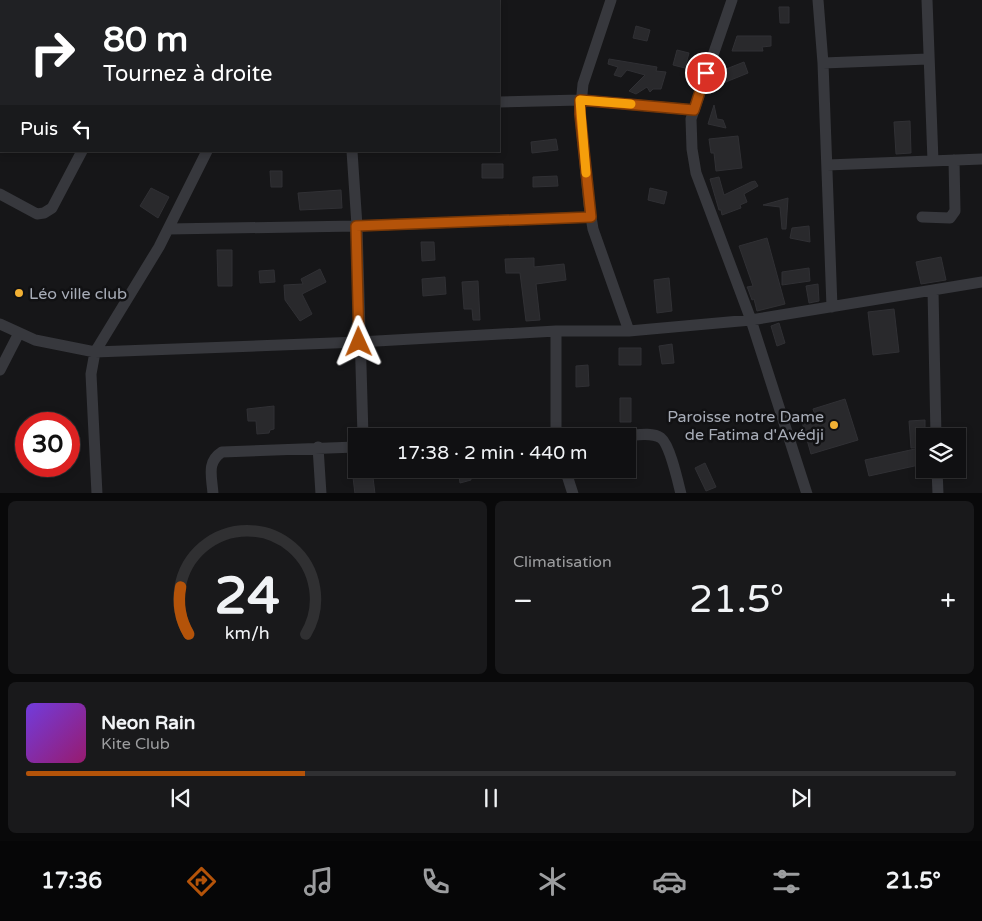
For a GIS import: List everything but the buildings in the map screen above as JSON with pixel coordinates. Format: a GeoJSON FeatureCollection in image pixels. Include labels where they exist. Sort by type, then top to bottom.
{"type":"FeatureCollection","features":[{"type":"Feature","properties":{"kind":"street"},"geometry":{"type":"LineString","coordinates":[[611,0],[586,73],[580,100],[580,114],[593,229],[629,331]]}},
{"type":"Feature","properties":{"kind":"street"},"geometry":{"type":"LineString","coordinates":[[732,0],[691,119],[696,173],[751,320],[807,493]]}},
{"type":"Feature","properties":{"kind":"street"},"geometry":{"type":"LineString","coordinates":[[818,0],[823,63],[832,307]]}},
{"type":"Feature","properties":{"kind":"street"},"geometry":{"type":"LineString","coordinates":[[927,0],[933,161]]}},
{"type":"Feature","properties":{"kind":"street"},"geometry":{"type":"LineString","coordinates":[[823,63],[928,59]]}},
{"type":"Feature","properties":{"kind":"street"},"geometry":{"type":"LineString","coordinates":[[500,102],[580,100],[694,110]]}},
{"type":"Feature","properties":{"kind":"street"},"geometry":{"type":"LineString","coordinates":[[0,194],[37,214],[44,213],[52,208],[81,152]]}},
{"type":"Feature","properties":{"kind":"street"},"geometry":{"type":"LineString","coordinates":[[97,493],[91,374],[95,352],[159,247],[206,152]]}},
{"type":"Feature","properties":{"kind":"street"},"geometry":{"type":"LineString","coordinates":[[352,152],[363,428]]}},
{"type":"Feature","properties":{"kind":"street"},"geometry":{"type":"LineString","coordinates":[[827,165],[982,159]]}},
{"type":"Feature","properties":{"kind":"street"},"geometry":{"type":"LineString","coordinates":[[922,217],[950,218],[953,215],[955,211],[954,160]]}},
{"type":"Feature","properties":{"kind":"street"},"geometry":{"type":"LineString","coordinates":[[168,229],[356,226],[591,217]]}},
{"type":"Feature","properties":{"kind":"street"},"geometry":{"type":"LineString","coordinates":[[0,324],[35,340],[95,352],[359,342],[556,331],[629,331],[751,320],[982,282]]}},
{"type":"Feature","properties":{"kind":"street"},"geometry":{"type":"LineString","coordinates":[[933,290],[936,428]]}},
{"type":"Feature","properties":{"kind":"street"},"geometry":{"type":"LineString","coordinates":[[556,331],[556,428]]}},
{"type":"Feature","properties":{"kind":"street"},"geometry":{"type":"LineString","coordinates":[[0,370],[18,333]]}},
{"type":"Feature","properties":{"kind":"street"},"geometry":{"type":"LineString","coordinates":[[636,436],[650,435],[661,438],[666,445],[681,493]]}},
{"type":"Feature","properties":{"kind":"street"},"geometry":{"type":"LineString","coordinates":[[213,493],[211,462],[222,452],[348,447]]}},
{"type":"Feature","properties":{"kind":"street"},"geometry":{"type":"LineString","coordinates":[[318,448],[321,493]]}},
{"type":"Feature","properties":{"kind":"street"},"geometry":{"type":"LineString","coordinates":[[569,478],[574,493]]}},
{"type":"Feature","properties":{"kind":"street"},"geometry":{"type":"LineString","coordinates":[[937,478],[938,493]]}},
{"type":"Feature","properties":{"kind":"slow traffic"},"geometry":{"type":"LineString","coordinates":[[586,173],[580,100],[631,104]]}},
{"type":"Feature","properties":{"kind":"place","name":"Léo ville club"},"geometry":{"type":"Point","coordinates":[19,293]}},
{"type":"Feature","properties":{"kind":"place","name":"Paroisse notre Dame de Fatima d'Avédji"},"geometry":{"type":"Point","coordinates":[834,425]}},
{"type":"Feature","properties":{"kind":"route"},"geometry":{"type":"LineString","coordinates":[[359,342],[356,226],[591,217],[580,100],[694,110],[706,73]]}}]}
